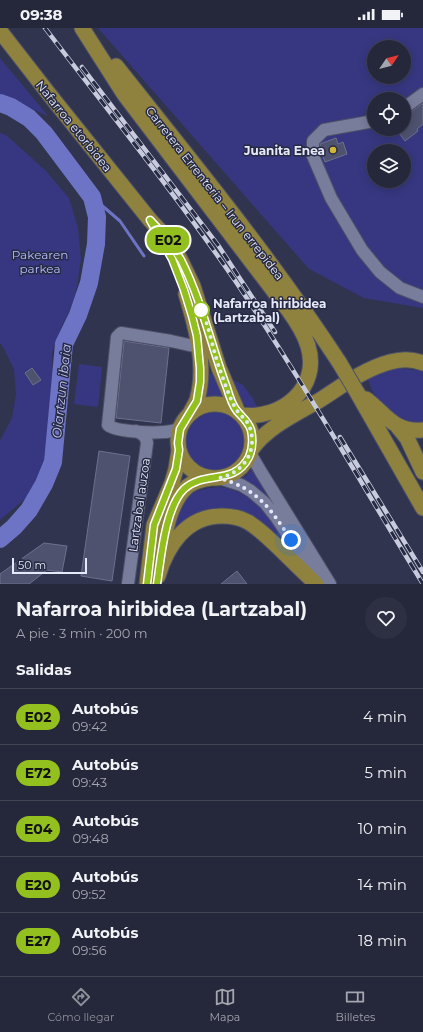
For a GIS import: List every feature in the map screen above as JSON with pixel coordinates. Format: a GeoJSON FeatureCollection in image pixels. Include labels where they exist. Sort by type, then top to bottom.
{"type":"FeatureCollection","features":[{"type":"Feature","properties":{"kind":"main road","name":"Carretera Errenteria – Irun errepidea"},"geometry":{"type":"LineString","coordinates":[[84,28],[275,267],[307,312],[340,362],[423,508]]}},
{"type":"Feature","properties":{"kind":"main road"},"geometry":{"type":"LineString","coordinates":[[84,28],[124,94],[301,328],[308,347],[310,361],[308,374],[304,385],[298,394],[290,403],[278,410],[264,415],[251,416],[239,413]]}},
{"type":"Feature","properties":{"kind":"main road","name":"Nafarroa etorbidea"},"geometry":{"type":"LineString","coordinates":[[0,31],[150,220],[168,239],[180,259],[193,286],[219,368],[239,413]]}},
{"type":"Feature","properties":{"kind":"main road","name":"Nafarroa etorbidea"},"geometry":{"type":"LineString","coordinates":[[150,220],[172,259],[192,316],[198,347],[200,382],[197,401],[190,414]]}},
{"type":"Feature","properties":{"kind":"main road"},"geometry":{"type":"LineString","coordinates":[[154,581],[166,528],[176,500],[188,486],[199,480],[229,475],[238,470],[246,462],[251,451],[263,436],[359,375],[391,362],[409,360],[423,363]]}},
{"type":"Feature","properties":{"kind":"main road"},"geometry":{"type":"LineString","coordinates":[[358,394],[373,404],[386,418],[398,427],[407,438],[423,472]]}},
{"type":"Feature","properties":{"kind":"main road"},"geometry":{"type":"LineString","coordinates":[[154,581],[154,525],[174,476],[179,450],[178,443],[180,429],[184,421],[190,414],[200,407],[213,404],[225,405],[239,413],[247,421],[252,435],[251,451]]}},
{"type":"Feature","properties":{"kind":"main road"},"geometry":{"type":"LineString","coordinates":[[398,427],[414,431],[423,430]]}},
{"type":"Feature","properties":{"kind":"main road"},"geometry":{"type":"LineString","coordinates":[[179,450],[191,469],[197,473],[215,478]]}},
{"type":"Feature","properties":{"kind":"main road"},"geometry":{"type":"LineString","coordinates":[[154,581],[166,554],[176,538],[182,532],[189,526],[203,519],[217,516],[228,516],[247,521],[258,528],[316,584]]}},
{"type":"Feature","properties":{"kind":"street"},"geometry":{"type":"LineString","coordinates":[[411,103],[423,94]]}},
{"type":"Feature","properties":{"kind":"street"},"geometry":{"type":"LineString","coordinates":[[367,122],[324,130],[313,141],[313,156],[331,198],[362,250],[380,272],[400,288],[423,297]]}},
{"type":"Feature","properties":{"kind":"street"},"geometry":{"type":"LineString","coordinates":[[180,429],[164,432],[136,431],[111,428],[108,425],[118,334],[121,333],[171,341],[198,347]]}},
{"type":"Feature","properties":{"kind":"street","name":"Lartzabal auzoa"},"geometry":{"type":"LineString","coordinates":[[128,584],[147,443],[146,437],[136,431]]}},
{"type":"Feature","properties":{"kind":"street"},"geometry":{"type":"LineString","coordinates":[[251,451],[261,472],[330,584]]}},
{"type":"Feature","properties":{"kind":"street"},"geometry":{"type":"LineString","coordinates":[[215,478],[241,486],[265,503],[321,584]]}},
{"type":"Feature","properties":{"kind":"green space"},"geometry":{"type":"Polygon","coordinates":[[[98,28],[423,28],[423,308],[364,298],[309,269],[98,28]]]}},
{"type":"Feature","properties":{"kind":"green space"},"geometry":{"type":"Polygon","coordinates":[[[0,58],[48,116],[0,96],[0,58]]]}},
{"type":"Feature","properties":{"kind":"green space","name":"Pakearen parkea"},"geometry":{"type":"Polygon","coordinates":[[[0,133],[6,135],[45,170],[69,198],[78,228],[81,259],[75,299],[52,352],[52,414],[47,455],[32,493],[0,520],[0,441],[12,418],[16,394],[14,369],[0,343],[0,133]]]}},
{"type":"Feature","properties":{"kind":"green space"},"geometry":{"type":"Polygon","coordinates":[[[79,364],[102,367],[98,407],[74,404],[79,364]]]}},
{"type":"Feature","properties":{"kind":"green space"},"geometry":{"type":"Polygon","coordinates":[[[398,368],[423,371],[423,423],[409,423],[395,416],[389,412],[372,391],[367,378],[380,372],[398,368]]]}},
{"type":"Feature","properties":{"kind":"green space"},"geometry":{"type":"Polygon","coordinates":[[[208,373],[216,374],[226,399],[218,398],[205,400],[208,373]]]}},
{"type":"Feature","properties":{"kind":"green space"},"geometry":{"type":"Polygon","coordinates":[[[227,377],[243,385],[252,397],[258,409],[242,403],[227,377]]]}},
{"type":"Feature","properties":{"kind":"green space"},"geometry":{"type":"Polygon","coordinates":[[[216,412],[232,417],[237,421],[241,426],[246,442],[241,458],[237,463],[232,467],[216,472],[200,467],[195,463],[191,458],[186,442],[191,426],[195,421],[200,417],[216,412]]]}},
{"type":"Feature","properties":{"kind":"green space"},"geometry":{"type":"Polygon","coordinates":[[[252,468],[286,523],[239,481],[246,476],[252,468]]]}},
{"type":"Feature","properties":{"kind":"green space"},"geometry":{"type":"Polygon","coordinates":[[[220,487],[234,490],[246,496],[265,512],[296,556],[232,512],[172,537],[177,515],[184,500],[197,491],[220,487]]]}},
{"type":"Feature","properties":{"kind":"building"},"geometry":{"type":"Polygon","coordinates":[[[423,103],[423,124],[417,129],[418,131],[405,141],[401,136],[411,136],[411,112],[423,103]]]}},
{"type":"Feature","properties":{"kind":"building","name":"Juanita Enea"},"geometry":{"type":"Polygon","coordinates":[[[336,138],[338,144],[343,142],[347,154],[325,162],[320,144],[336,138]]]}},
{"type":"Feature","properties":{"kind":"building"},"geometry":{"type":"Polygon","coordinates":[[[124,341],[169,348],[161,423],[116,418],[124,341]]]}},
{"type":"Feature","properties":{"kind":"building"},"geometry":{"type":"Polygon","coordinates":[[[32,368],[41,380],[33,385],[25,373],[32,368]]]}},
{"type":"Feature","properties":{"kind":"building"},"geometry":{"type":"Polygon","coordinates":[[[99,451],[130,456],[112,581],[81,576],[99,451]]]}},
{"type":"Feature","properties":{"kind":"building"},"geometry":{"type":"Polygon","coordinates":[[[44,543],[67,546],[62,572],[47,570],[29,584],[0,584],[0,574],[44,543]]]}},
{"type":"Feature","properties":{"kind":"building"},"geometry":{"type":"Polygon","coordinates":[[[237,571],[247,584],[221,584],[237,571]]]}},
{"type":"Feature","properties":{"kind":"waterway","name":"Oiartzun ibaia"},"geometry":{"type":"LineString","coordinates":[[0,103],[11,107],[29,118],[44,133],[92,197],[97,217],[96,244],[89,283],[78,315],[64,344],[53,462],[44,484],[29,510],[14,527],[0,539]]}},
{"type":"Feature","properties":{"kind":"waterway"},"geometry":{"type":"LineString","coordinates":[[92,197],[120,221],[144,256]]}},
{"type":"Feature","properties":{"kind":"railway"},"geometry":{"type":"LineString","coordinates":[[45,28],[166,186],[236,282],[308,394],[423,584]]}},
{"type":"Feature","properties":{"kind":"railway"},"geometry":{"type":"LineString","coordinates":[[82,67],[218,245],[275,332]]}},
{"type":"Feature","properties":{"kind":"railway"},"geometry":{"type":"LineString","coordinates":[[340,437],[423,572]]}},
{"type":"Feature","properties":{"kind":"bus line","name":"E02"},"geometry":{"type":"LineString","coordinates":[[147,584],[154,525],[162,503],[172,483],[176,469],[179,450],[178,436],[180,429],[197,401],[200,382],[197,336],[184,290],[172,259],[150,220],[168,239],[180,259],[193,286],[219,368],[237,410],[247,421],[252,435],[251,450],[248,458],[238,470],[224,477],[199,480],[183,490],[176,500],[166,528],[157,584]]}},
{"type":"Feature","properties":{"kind":"place","name":"Juanita Enea"},"geometry":{"type":"Point","coordinates":[333,150]}},
{"type":"Feature","properties":{"kind":"place","name":"Nafarroa hiribidea (Lartzabal)"},"geometry":{"type":"Point","coordinates":[201,310]}},
{"type":"Feature","properties":{"kind":"route"},"geometry":{"type":"LineString","coordinates":[[201,310],[219,368],[237,410],[247,421],[252,435],[251,450],[246,462],[234,473],[219,478],[241,486],[265,503],[291,540]]}}]}
